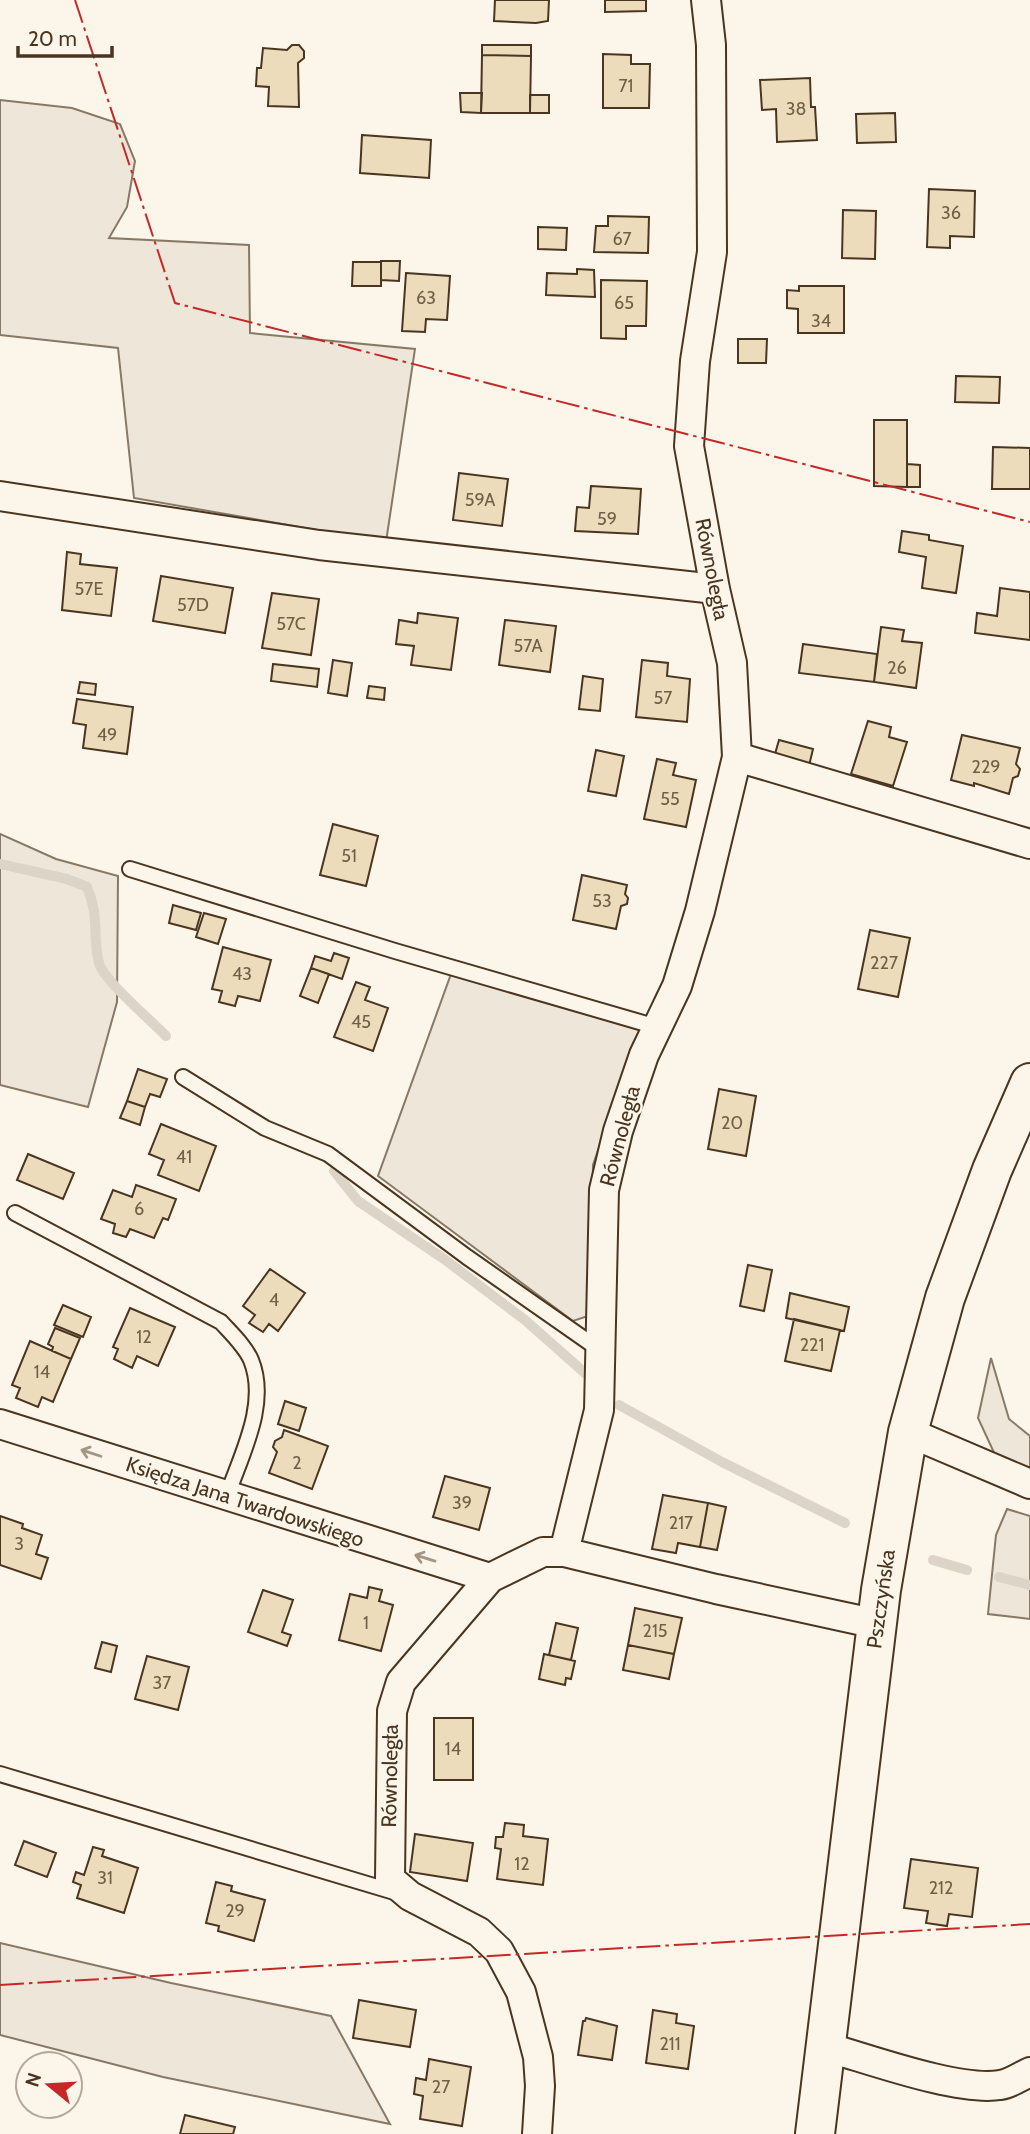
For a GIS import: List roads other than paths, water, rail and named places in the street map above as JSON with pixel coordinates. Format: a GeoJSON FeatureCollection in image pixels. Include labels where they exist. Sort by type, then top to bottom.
{"type":"FeatureCollection","features":[{"type":"Feature","properties":{"kind":"street","name":"Równoległa"},"geometry":{"type":"LineString","coordinates":[[537,2134],[540,2086],[538,2057],[521,1992],[499,1951],[479,1932],[410,1896],[390,1879],[391,1712],[401,1682],[490,1578],[543,1552],[564,1552],[599,1410],[604,1190],[618,1131],[644,1055],[677,986],[700,911],[737,757],[732,663],[715,589],[690,446],[695,361],[712,252],[711,45],[706,0]]}},
{"type":"Feature","properties":{"kind":"street"},"geometry":{"type":"LineString","coordinates":[[0,496],[319,545],[715,589]]}},
{"type":"Feature","properties":{"kind":"street"},"geometry":{"type":"LineString","coordinates":[[737,757],[1030,844]]}},
{"type":"Feature","properties":{"kind":"street","name":"Pszczyńska"},"geometry":{"type":"LineString","coordinates":[[815,2134],[877,1623],[908,1432],[945,1298],[992,1170],[1030,1083]]}},
{"type":"Feature","properties":{"kind":"street","name":"Księdza Jana Twardowskiego"},"geometry":{"type":"LineString","coordinates":[[0,1424],[490,1578]]}},
{"type":"Feature","properties":{"kind":"street"},"geometry":{"type":"LineString","coordinates":[[908,1432],[1030,1484]]}},
{"type":"Feature","properties":{"kind":"street"},"geometry":{"type":"LineString","coordinates":[[564,1552],[716,1589],[877,1623]]}},
{"type":"Feature","properties":{"kind":"street"},"geometry":{"type":"LineString","coordinates":[[826,2047],[964,2084],[1001,2085],[1030,2072]]}},
{"type":"Feature","properties":{"kind":"lane"},"geometry":{"type":"LineString","coordinates":[[130,869],[395,951],[657,1027]]}},
{"type":"Feature","properties":{"kind":"lane"},"geometry":{"type":"LineString","coordinates":[[183,1077],[265,1128],[328,1154],[467,1257],[600,1350]]}},
{"type":"Feature","properties":{"kind":"lane"},"geometry":{"type":"LineString","coordinates":[[15,1213],[220,1322],[239,1342],[250,1359],[258,1387],[255,1411],[226,1496]]}},
{"type":"Feature","properties":{"kind":"lane"},"geometry":{"type":"LineString","coordinates":[[0,1774],[410,1896]]}},
{"type":"Feature","properties":{"kind":"waterway"},"geometry":{"type":"LineString","coordinates":[[0,864],[67,879],[87,887],[95,917],[97,953],[103,971],[166,1036]]}},
{"type":"Feature","properties":{"kind":"waterway"},"geometry":{"type":"LineString","coordinates":[[334,1171],[358,1201],[444,1259],[525,1320],[586,1374]]}},
{"type":"Feature","properties":{"kind":"waterway"},"geometry":{"type":"LineString","coordinates":[[619,1405],[722,1462],[845,1523]]}},
{"type":"Feature","properties":{"kind":"waterway"},"geometry":{"type":"LineString","coordinates":[[933,1560],[967,1570]]}},
{"type":"Feature","properties":{"kind":"waterway"},"geometry":{"type":"LineString","coordinates":[[999,1577],[1030,1585]]}}]}
